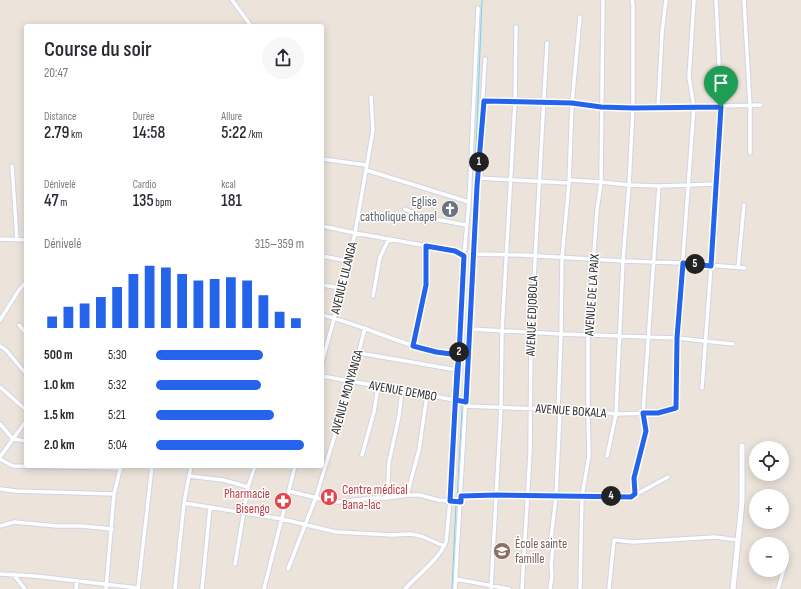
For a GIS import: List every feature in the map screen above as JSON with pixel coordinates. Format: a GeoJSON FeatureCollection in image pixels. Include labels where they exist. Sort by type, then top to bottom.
{"type":"FeatureCollection","features":[{"type":"Feature","properties":{"kind":"street"},"geometry":{"type":"LineString","coordinates":[[232,0],[250,24]]}},
{"type":"Feature","properties":{"kind":"street","name":"AVENUE DE LA PAIX"},"geometry":{"type":"LineString","coordinates":[[580,589],[582,496],[589,456],[588,335],[597,210],[601,182],[603,0]]}},
{"type":"Feature","properties":{"kind":"street"},"geometry":{"type":"LineString","coordinates":[[607,456],[616,414],[623,261],[629,186],[633,108],[632,0]]}},
{"type":"Feature","properties":{"kind":"street"},"geometry":{"type":"LineString","coordinates":[[658,108],[662,33],[666,0]]}},
{"type":"Feature","properties":{"kind":"street"},"geometry":{"type":"LineString","coordinates":[[677,338],[687,185],[694,107],[689,76],[694,0]]}},
{"type":"Feature","properties":{"kind":"street"},"geometry":{"type":"LineString","coordinates":[[702,388],[721,107],[716,0]]}},
{"type":"Feature","properties":{"kind":"street"},"geometry":{"type":"LineString","coordinates":[[744,0],[750,106],[750,153]]}},
{"type":"Feature","properties":{"kind":"street"},"geometry":{"type":"LineString","coordinates":[[405,589],[435,559],[444,546],[456,502],[461,496],[462,402],[457,370],[466,225],[469,202],[478,8]]}},
{"type":"Feature","properties":{"kind":"street"},"geometry":{"type":"LineString","coordinates":[[550,589],[552,576],[552,539],[556,496],[562,258],[569,181],[572,103],[580,17]]}},
{"type":"Feature","properties":{"kind":"street"},"geometry":{"type":"LineString","coordinates":[[491,587],[501,407],[502,331],[514,102],[516,27]]}},
{"type":"Feature","properties":{"kind":"street","name":"AVENUE EDJOBOLA"},"geometry":{"type":"LineString","coordinates":[[522,589],[530,453],[531,333],[547,43]]}},
{"type":"Feature","properties":{"kind":"street"},"geometry":{"type":"LineString","coordinates":[[455,589],[456,502],[462,402],[470,329],[478,178],[484,101],[485,59]]}},
{"type":"Feature","properties":{"kind":"street","name":"AVENUE LILANGA"},"geometry":{"type":"LineString","coordinates":[[324,347],[334,318],[355,233],[373,130],[371,97]]}},
{"type":"Feature","properties":{"kind":"street"},"geometry":{"type":"LineString","coordinates":[[484,101],[572,103],[601,107],[633,108],[761,105]]}},
{"type":"Feature","properties":{"kind":"street"},"geometry":{"type":"LineString","coordinates":[[324,159],[366,165]]}},
{"type":"Feature","properties":{"kind":"street"},"geometry":{"type":"LineString","coordinates":[[12,166],[16,240]]}},
{"type":"Feature","properties":{"kind":"street"},"geometry":{"type":"LineString","coordinates":[[366,170],[469,202]]}},
{"type":"Feature","properties":{"kind":"street"},"geometry":{"type":"LineString","coordinates":[[478,178],[540,182],[601,182],[629,186],[716,184]]}},
{"type":"Feature","properties":{"kind":"street"},"geometry":{"type":"LineString","coordinates":[[635,494],[634,478],[646,431],[643,413],[659,186]]}},
{"type":"Feature","properties":{"kind":"street"},"geometry":{"type":"LineString","coordinates":[[738,268],[744,205]]}},
{"type":"Feature","properties":{"kind":"street"},"geometry":{"type":"LineString","coordinates":[[405,209],[423,217],[466,225]]}},
{"type":"Feature","properties":{"kind":"street"},"geometry":{"type":"LineString","coordinates":[[324,226],[455,251],[464,256]]}},
{"type":"Feature","properties":{"kind":"street"},"geometry":{"type":"LineString","coordinates":[[0,239],[24,240]]}},
{"type":"Feature","properties":{"kind":"street"},"geometry":{"type":"LineString","coordinates":[[373,296],[380,257],[389,239]]}},
{"type":"Feature","properties":{"kind":"street"},"geometry":{"type":"LineString","coordinates":[[413,346],[426,285],[426,246]]}},
{"type":"Feature","properties":{"kind":"street"},"geometry":{"type":"LineString","coordinates":[[474,254],[654,263],[683,263],[745,268]]}},
{"type":"Feature","properties":{"kind":"street"},"geometry":{"type":"LineString","coordinates":[[324,256],[348,261]]}},
{"type":"Feature","properties":{"kind":"street"},"geometry":{"type":"LineString","coordinates":[[0,320],[24,284]]}},
{"type":"Feature","properties":{"kind":"street"},"geometry":{"type":"LineString","coordinates":[[324,285],[342,288]]}},
{"type":"Feature","properties":{"kind":"street"},"geometry":{"type":"LineString","coordinates":[[324,316],[365,328],[413,346],[436,352],[459,355]]}},
{"type":"Feature","properties":{"kind":"street"},"geometry":{"type":"LineString","coordinates":[[19,325],[24,331]]}},
{"type":"Feature","properties":{"kind":"street","name":"AVENUE MONYANGA"},"geometry":{"type":"LineString","coordinates":[[288,569],[316,498],[351,382],[365,328]]}},
{"type":"Feature","properties":{"kind":"street"},"geometry":{"type":"LineString","coordinates":[[470,329],[531,333],[677,338],[733,344]]}},
{"type":"Feature","properties":{"kind":"street","name":"AVENUE BOKALA"},"geometry":{"type":"LineString","coordinates":[[462,402],[501,407],[588,411],[616,414],[658,413],[676,408],[677,338]]}},
{"type":"Feature","properties":{"kind":"street"},"geometry":{"type":"LineString","coordinates":[[0,346],[6,350],[24,372]]}},
{"type":"Feature","properties":{"kind":"street"},"geometry":{"type":"LineString","coordinates":[[359,353],[457,370]]}},
{"type":"Feature","properties":{"kind":"street","name":"AVENUE DEMBO"},"geometry":{"type":"LineString","coordinates":[[324,376],[462,402]]}},
{"type":"Feature","properties":{"kind":"street"},"geometry":{"type":"LineString","coordinates":[[362,455],[374,412],[378,386]]}},
{"type":"Feature","properties":{"kind":"street"},"geometry":{"type":"LineString","coordinates":[[0,387],[24,408]]}},
{"type":"Feature","properties":{"kind":"street"},"geometry":{"type":"LineString","coordinates":[[387,498],[389,462],[400,416],[402,391]]}},
{"type":"Feature","properties":{"kind":"street"},"geometry":{"type":"LineString","coordinates":[[407,495],[419,450],[427,395]]}},
{"type":"Feature","properties":{"kind":"street"},"geometry":{"type":"LineString","coordinates":[[0,424],[13,439],[24,440]]}},
{"type":"Feature","properties":{"kind":"street"},"geometry":{"type":"LineString","coordinates":[[24,424],[0,458],[13,466],[24,466]]}},
{"type":"Feature","properties":{"kind":"street"},"geometry":{"type":"LineString","coordinates":[[733,589],[742,502],[742,446]]}},
{"type":"Feature","properties":{"kind":"street"},"geometry":{"type":"LineString","coordinates":[[106,587],[114,494],[121,468]]}},
{"type":"Feature","properties":{"kind":"street"},"geometry":{"type":"LineString","coordinates":[[0,574],[77,581],[106,587],[138,588],[152,468]]}},
{"type":"Feature","properties":{"kind":"street"},"geometry":{"type":"LineString","coordinates":[[175,589],[184,503],[191,468]]}},
{"type":"Feature","properties":{"kind":"street"},"geometry":{"type":"LineString","coordinates":[[235,564],[248,487],[254,468]]}},
{"type":"Feature","properties":{"kind":"street"},"geometry":{"type":"LineString","coordinates":[[264,589],[294,468]]}},
{"type":"Feature","properties":{"kind":"street"},"geometry":{"type":"LineString","coordinates":[[189,476],[224,480],[248,487]]}},
{"type":"Feature","properties":{"kind":"street"},"geometry":{"type":"LineString","coordinates":[[461,496],[497,495],[631,497],[668,477]]}},
{"type":"Feature","properties":{"kind":"street"},"geometry":{"type":"LineString","coordinates":[[0,489],[16,491],[114,494]]}},
{"type":"Feature","properties":{"kind":"street"},"geometry":{"type":"LineString","coordinates":[[289,490],[316,498],[338,502],[420,495],[456,502]]}},
{"type":"Feature","properties":{"kind":"street"},"geometry":{"type":"LineString","coordinates":[[184,503],[282,519],[336,532],[416,535],[427,537],[444,546]]}},
{"type":"Feature","properties":{"kind":"street"},"geometry":{"type":"LineString","coordinates":[[202,589],[210,507]]}},
{"type":"Feature","properties":{"kind":"street"},"geometry":{"type":"LineString","coordinates":[[0,526],[14,522],[112,529]]}},
{"type":"Feature","properties":{"kind":"street"},"geometry":{"type":"LineString","coordinates":[[609,589],[614,540],[632,542],[715,537],[738,540]]}},
{"type":"Feature","properties":{"kind":"street"},"geometry":{"type":"LineString","coordinates":[[13,574],[25,589]]}},
{"type":"Feature","properties":{"kind":"street"},"geometry":{"type":"LineString","coordinates":[[778,589],[782,577]]}},
{"type":"Feature","properties":{"kind":"street"},"geometry":{"type":"LineString","coordinates":[[456,579],[491,587],[509,589]]}},
{"type":"Feature","properties":{"kind":"street"},"geometry":{"type":"LineString","coordinates":[[76,589],[77,581]]}},
{"type":"Feature","properties":{"kind":"waterway"},"geometry":{"type":"LineString","coordinates":[[457,501],[475,174],[482,0]]}},
{"type":"Feature","properties":{"kind":"waterway"},"geometry":{"type":"LineString","coordinates":[[452,589],[456,504]]}},
{"type":"Feature","properties":{"kind":"place","name":"Eglise catholique chapel"},"geometry":{"type":"Point","coordinates":[450,209]}},
{"type":"Feature","properties":{"kind":"place","name":"Centre médical Bana-lac"},"geometry":{"type":"Point","coordinates":[329,497]}},
{"type":"Feature","properties":{"kind":"place","name":"Pharmacie Bisengo"},"geometry":{"type":"Point","coordinates":[283,501]}},
{"type":"Feature","properties":{"kind":"place","name":"École sainte famille"},"geometry":{"type":"Point","coordinates":[502,551]}},
{"type":"Feature","properties":{"kind":"route"},"geometry":{"type":"LineString","coordinates":[[721,107],[633,108],[601,107],[572,103],[484,101],[477,186],[466,402],[456,400],[457,370],[459,355],[464,256],[455,251],[426,246],[426,285],[413,346],[436,352],[459,355],[457,370],[450,501],[461,502],[461,496],[497,495],[631,497],[635,494],[634,478],[646,431],[643,413],[658,413],[676,408],[677,338],[683,263],[711,266],[721,107]]}}]}
